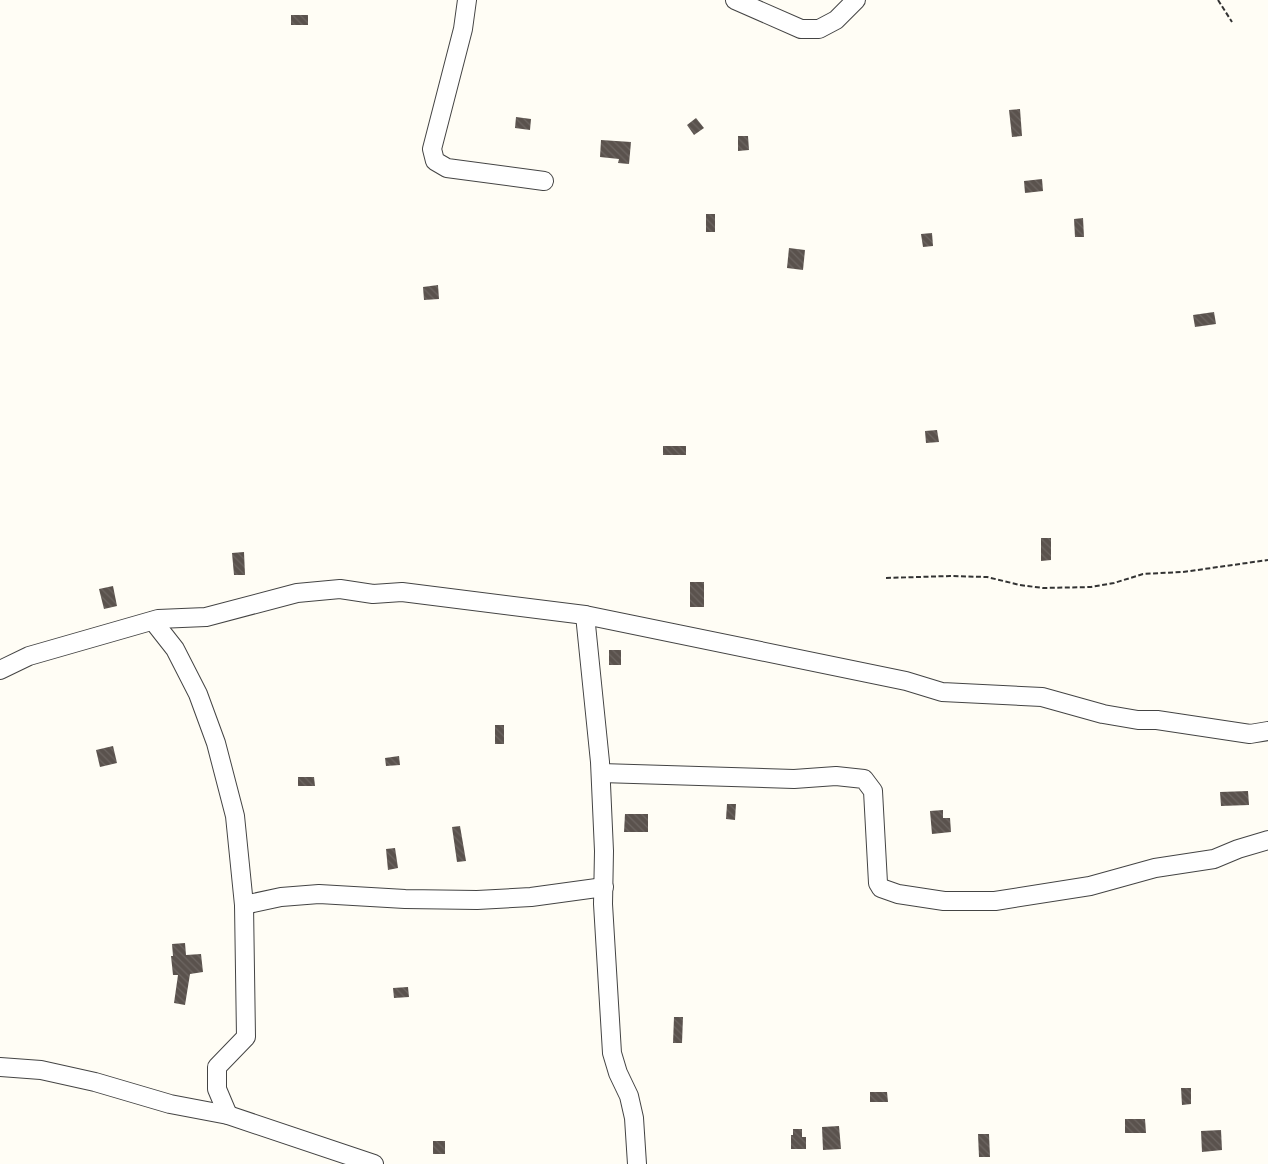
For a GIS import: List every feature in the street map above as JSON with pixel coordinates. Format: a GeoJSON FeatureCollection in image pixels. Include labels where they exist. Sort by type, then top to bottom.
{"type":"FeatureCollection","features":[{"type":"Feature","properties":{"kind":"street"},"geometry":{"type":"LineString","coordinates":[[467,0],[463,29],[432,149],[435,161],[448,168],[544,181]]}},
{"type":"Feature","properties":{"kind":"street"},"geometry":{"type":"LineString","coordinates":[[735,0],[801,29],[819,29],[836,20],[856,0]]}},
{"type":"Feature","properties":{"kind":"street"},"geometry":{"type":"LineString","coordinates":[[0,670],[29,656],[153,620],[206,617],[297,593],[340,590],[373,594],[402,592],[585,615],[906,681],[942,692],[1042,697],[1103,714],[1138,720],[1157,720],[1250,734],[1268,731]]}},
{"type":"Feature","properties":{"kind":"street"},"geometry":{"type":"LineString","coordinates":[[585,615],[600,773],[612,1053],[618,1073],[629,1096],[634,1118],[637,1164]]}},
{"type":"Feature","properties":{"kind":"street"},"geometry":{"type":"LineString","coordinates":[[153,620],[175,648],[198,694],[216,743],[235,816],[244,905],[246,1037],[217,1067],[217,1089],[228,1115]]}},
{"type":"Feature","properties":{"kind":"street"},"geometry":{"type":"LineString","coordinates":[[600,773],[794,779],[836,776],[864,779],[873,791],[878,883],[881,888],[898,894],[944,901],[995,900],[1090,886],[1155,868],[1214,859],[1268,840]]}},
{"type":"Feature","properties":{"kind":"street"},"geometry":{"type":"LineString","coordinates":[[244,905],[281,897],[319,894],[405,899],[477,900],[531,897],[604,886]]}},
{"type":"Feature","properties":{"kind":"street"},"geometry":{"type":"LineString","coordinates":[[0,1066],[41,1070],[95,1082],[170,1104],[228,1115],[374,1164]]}},
{"type":"Feature","properties":{"kind":"path"},"geometry":{"type":"LineString","coordinates":[[1218,0],[1232,22]]}},
{"type":"Feature","properties":{"kind":"path"},"geometry":{"type":"LineString","coordinates":[[886,578],[987,577],[1042,588],[1091,587],[1114,583],[1143,574],[1183,572],[1268,560]]}},
{"type":"Feature","properties":{"kind":"building"},"geometry":{"type":"Polygon","coordinates":[[[291,15],[308,15],[308,25],[291,25],[291,15]]]}},
{"type":"Feature","properties":{"kind":"building"},"geometry":{"type":"Polygon","coordinates":[[[1020,109],[1022,136],[1012,137],[1009,110],[1020,109]]]}},
{"type":"Feature","properties":{"kind":"building"},"geometry":{"type":"Polygon","coordinates":[[[516,117],[531,119],[530,130],[515,128],[516,117]]]}},
{"type":"Feature","properties":{"kind":"building"},"geometry":{"type":"Polygon","coordinates":[[[696,118],[704,128],[694,135],[687,125],[696,118]]]}},
{"type":"Feature","properties":{"kind":"building"},"geometry":{"type":"Polygon","coordinates":[[[738,136],[748,136],[749,150],[738,151],[738,136]]]}},
{"type":"Feature","properties":{"kind":"building"},"geometry":{"type":"Polygon","coordinates":[[[601,140],[631,142],[629,164],[618,163],[619,159],[600,157],[601,140]]]}},
{"type":"Feature","properties":{"kind":"building"},"geometry":{"type":"Polygon","coordinates":[[[1042,179],[1043,191],[1025,193],[1024,181],[1042,179]]]}},
{"type":"Feature","properties":{"kind":"building"},"geometry":{"type":"Polygon","coordinates":[[[706,214],[715,214],[715,232],[706,232],[706,214]]]}},
{"type":"Feature","properties":{"kind":"building"},"geometry":{"type":"Polygon","coordinates":[[[1083,218],[1084,237],[1075,237],[1074,219],[1083,218]]]}},
{"type":"Feature","properties":{"kind":"building"},"geometry":{"type":"Polygon","coordinates":[[[932,233],[933,246],[923,247],[921,234],[932,233]]]}},
{"type":"Feature","properties":{"kind":"building"},"geometry":{"type":"Polygon","coordinates":[[[789,248],[805,250],[803,270],[787,268],[789,248]]]}},
{"type":"Feature","properties":{"kind":"building"},"geometry":{"type":"Polygon","coordinates":[[[438,285],[439,299],[424,300],[423,287],[438,285]]]}},
{"type":"Feature","properties":{"kind":"building"},"geometry":{"type":"Polygon","coordinates":[[[1214,312],[1216,324],[1195,327],[1193,315],[1214,312]]]}},
{"type":"Feature","properties":{"kind":"building"},"geometry":{"type":"Polygon","coordinates":[[[937,430],[939,442],[926,443],[925,431],[937,430]]]}},
{"type":"Feature","properties":{"kind":"building"},"geometry":{"type":"Polygon","coordinates":[[[663,446],[686,446],[686,455],[663,455],[663,446]]]}},
{"type":"Feature","properties":{"kind":"building"},"geometry":{"type":"Polygon","coordinates":[[[1041,538],[1051,538],[1051,560],[1041,561],[1041,538]]]}},
{"type":"Feature","properties":{"kind":"building"},"geometry":{"type":"Polygon","coordinates":[[[244,552],[245,575],[234,575],[232,553],[244,552]]]}},
{"type":"Feature","properties":{"kind":"building"},"geometry":{"type":"Polygon","coordinates":[[[690,582],[704,582],[704,607],[690,607],[690,582]]]}},
{"type":"Feature","properties":{"kind":"building"},"geometry":{"type":"Polygon","coordinates":[[[113,586],[117,606],[104,609],[99,589],[113,586]]]}},
{"type":"Feature","properties":{"kind":"building"},"geometry":{"type":"Polygon","coordinates":[[[609,650],[621,650],[621,665],[609,665],[609,650]]]}},
{"type":"Feature","properties":{"kind":"building"},"geometry":{"type":"Polygon","coordinates":[[[495,725],[504,725],[504,744],[495,744],[495,725]]]}},
{"type":"Feature","properties":{"kind":"building"},"geometry":{"type":"Polygon","coordinates":[[[113,746],[117,763],[100,767],[96,750],[113,746]]]}},
{"type":"Feature","properties":{"kind":"building"},"geometry":{"type":"Polygon","coordinates":[[[399,756],[400,765],[386,766],[385,758],[399,756]]]}},
{"type":"Feature","properties":{"kind":"building"},"geometry":{"type":"Polygon","coordinates":[[[298,777],[314,777],[315,786],[298,786],[298,777]]]}},
{"type":"Feature","properties":{"kind":"building"},"geometry":{"type":"Polygon","coordinates":[[[1248,791],[1249,805],[1221,806],[1220,792],[1248,791]]]}},
{"type":"Feature","properties":{"kind":"building"},"geometry":{"type":"Polygon","coordinates":[[[727,804],[736,804],[735,820],[726,819],[727,804]]]}},
{"type":"Feature","properties":{"kind":"building"},"geometry":{"type":"Polygon","coordinates":[[[943,810],[943,818],[950,818],[951,832],[932,834],[930,811],[943,810]]]}},
{"type":"Feature","properties":{"kind":"building"},"geometry":{"type":"Polygon","coordinates":[[[625,814],[648,814],[648,832],[624,832],[625,814]]]}},
{"type":"Feature","properties":{"kind":"building"},"geometry":{"type":"Polygon","coordinates":[[[460,826],[466,861],[457,862],[452,827],[460,826]]]}},
{"type":"Feature","properties":{"kind":"building"},"geometry":{"type":"Polygon","coordinates":[[[395,848],[398,868],[388,870],[386,849],[395,848]]]}},
{"type":"Feature","properties":{"kind":"building"},"geometry":{"type":"Polygon","coordinates":[[[185,943],[186,955],[201,954],[203,972],[190,974],[185,1005],[174,1003],[178,975],[173,975],[171,956],[173,956],[172,944],[185,943]]]}},
{"type":"Feature","properties":{"kind":"building"},"geometry":{"type":"Polygon","coordinates":[[[408,987],[409,997],[394,998],[393,988],[408,987]]]}},
{"type":"Feature","properties":{"kind":"building"},"geometry":{"type":"Polygon","coordinates":[[[674,1017],[683,1017],[682,1043],[673,1043],[674,1017]]]}},
{"type":"Feature","properties":{"kind":"building"},"geometry":{"type":"Polygon","coordinates":[[[1181,1088],[1191,1088],[1191,1104],[1182,1105],[1181,1088]]]}},
{"type":"Feature","properties":{"kind":"building"},"geometry":{"type":"Polygon","coordinates":[[[870,1092],[887,1092],[888,1102],[870,1102],[870,1092]]]}},
{"type":"Feature","properties":{"kind":"building"},"geometry":{"type":"Polygon","coordinates":[[[1125,1119],[1145,1119],[1146,1133],[1125,1133],[1125,1119]]]}},
{"type":"Feature","properties":{"kind":"building"},"geometry":{"type":"Polygon","coordinates":[[[839,1126],[841,1149],[823,1150],[822,1127],[839,1126]]]}},
{"type":"Feature","properties":{"kind":"building"},"geometry":{"type":"Polygon","coordinates":[[[793,1129],[802,1129],[802,1137],[806,1137],[806,1149],[791,1149],[793,1129]]]}},
{"type":"Feature","properties":{"kind":"building"},"geometry":{"type":"Polygon","coordinates":[[[1221,1130],[1222,1150],[1202,1152],[1201,1131],[1221,1130]]]}},
{"type":"Feature","properties":{"kind":"building"},"geometry":{"type":"Polygon","coordinates":[[[978,1134],[989,1134],[990,1157],[979,1157],[978,1134]]]}},
{"type":"Feature","properties":{"kind":"building"},"geometry":{"type":"Polygon","coordinates":[[[433,1141],[445,1141],[445,1154],[433,1154],[433,1141]]]}}]}
